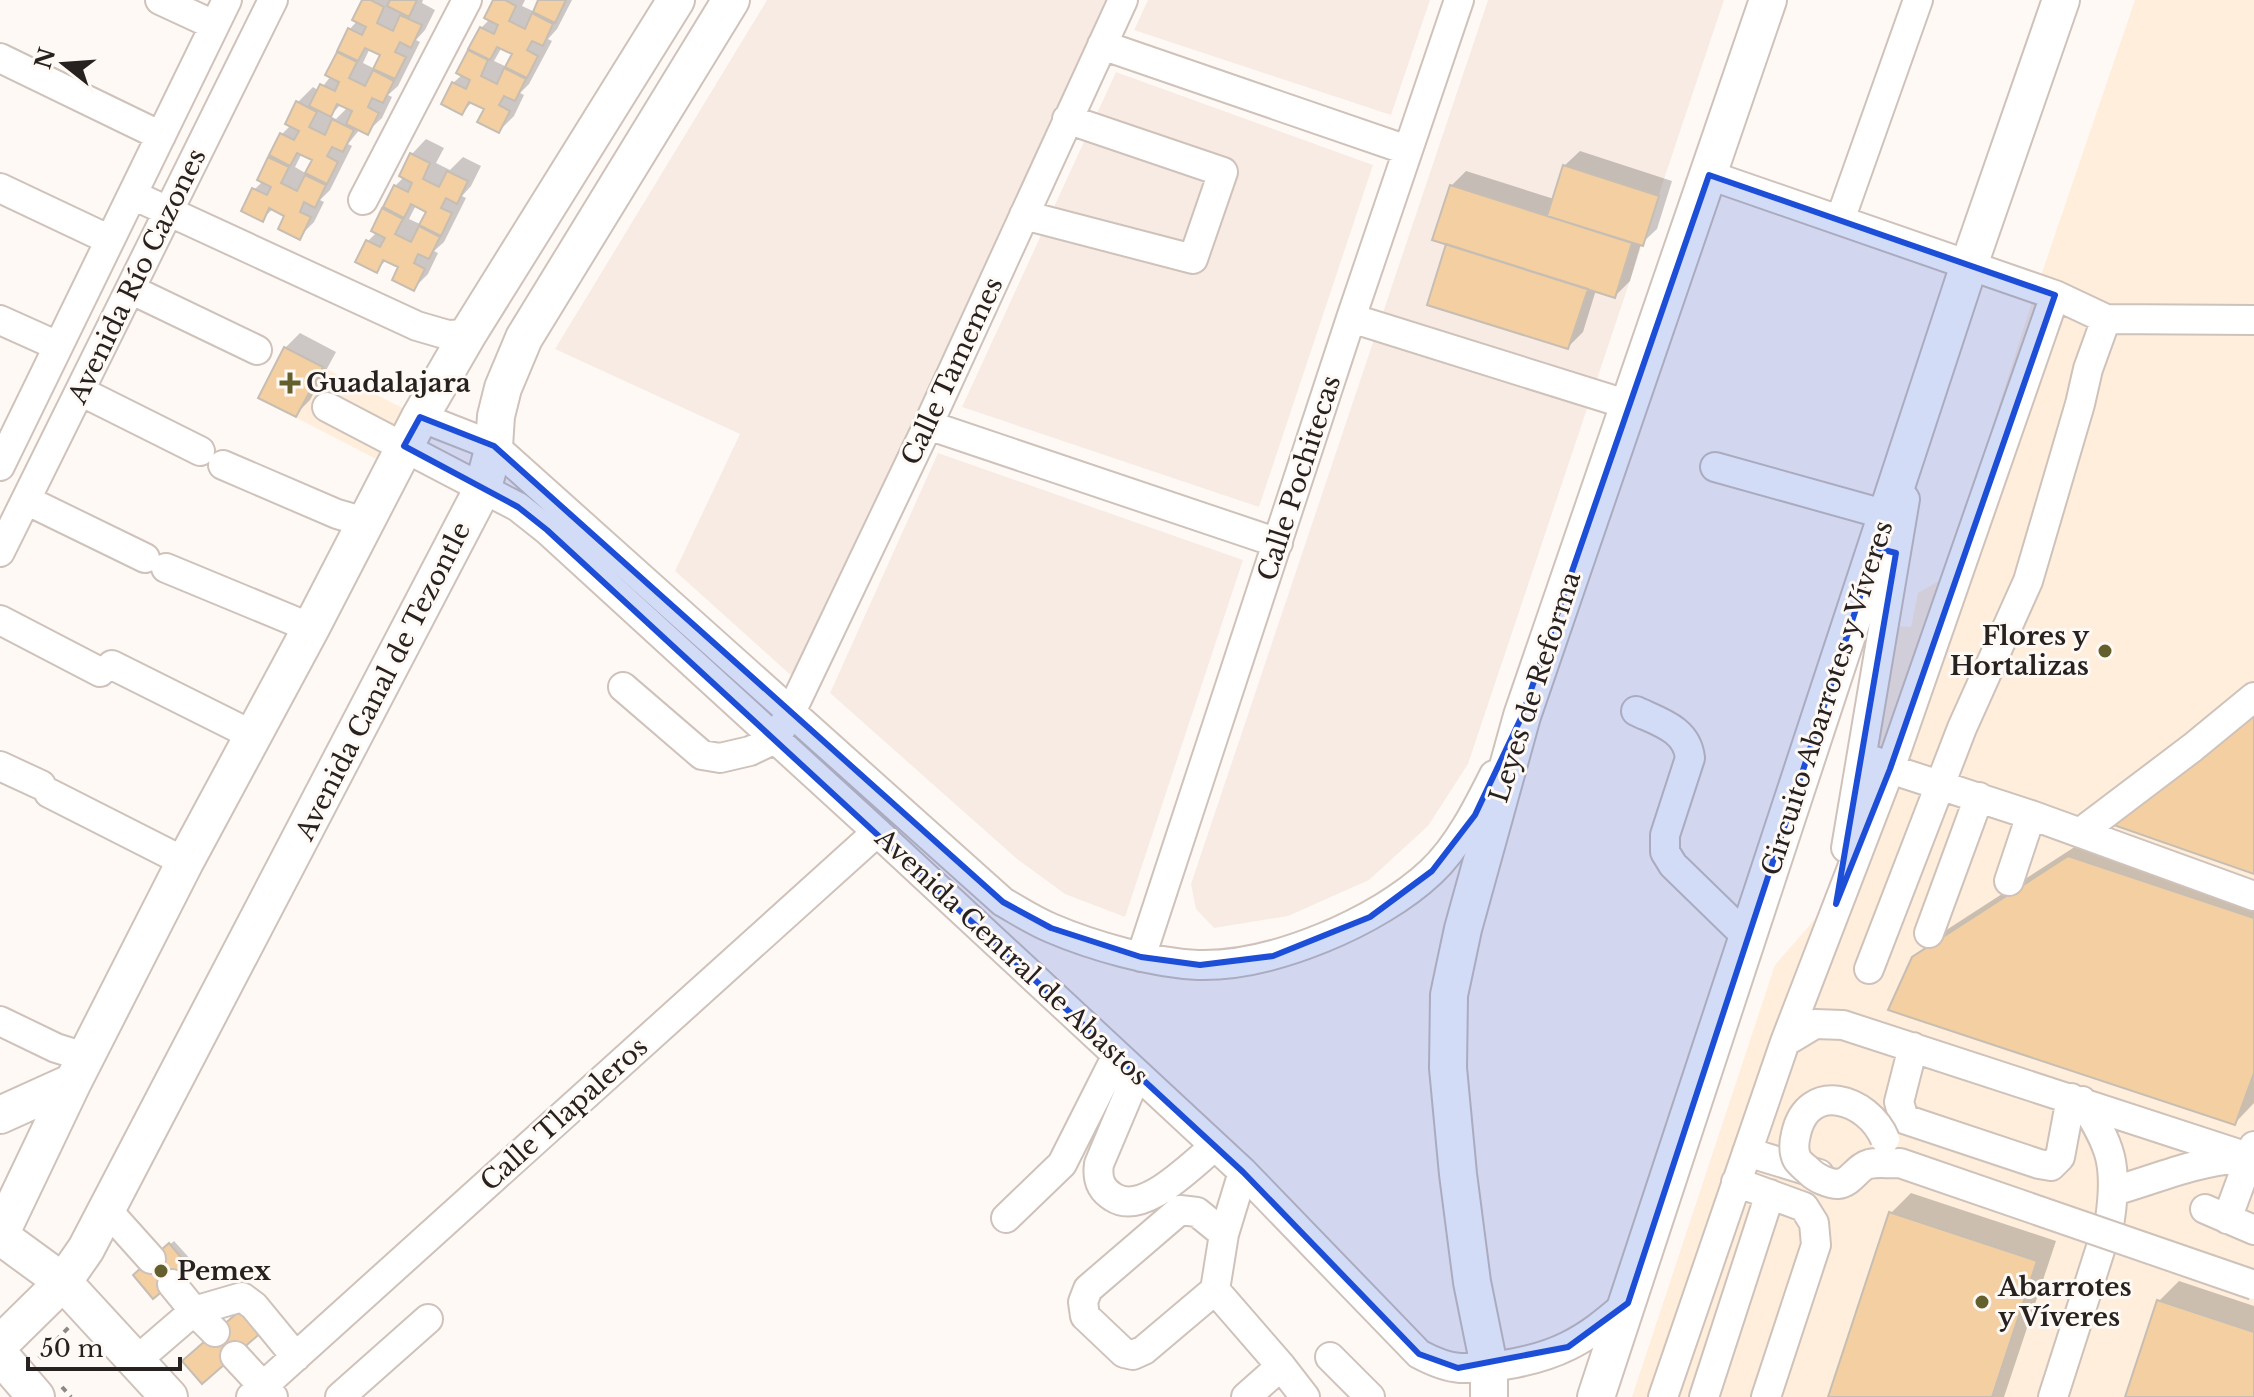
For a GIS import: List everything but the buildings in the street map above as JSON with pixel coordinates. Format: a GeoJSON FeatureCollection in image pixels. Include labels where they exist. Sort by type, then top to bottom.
{"type":"FeatureCollection","features":[{"type":"Feature","properties":{"kind":"main road"},"geometry":{"type":"LineString","coordinates":[[169,1397],[63,1282],[0,1235],[79,1070],[185,862],[412,432],[468,334],[676,0]]}},
{"type":"Feature","properties":{"kind":"main road","name":"Avenida Canal de Tezontle"},"geometry":{"type":"LineString","coordinates":[[0,1344],[76,1266],[107,1210],[483,488],[494,446],[496,416],[503,388],[524,338],[731,0]]}},
{"type":"Feature","properties":{"kind":"main road","name":"Leyes de Reforma"},"geometry":{"type":"LineString","coordinates":[[1489,1381],[1458,1174],[1448,1068],[1449,995],[1463,929],[1522,716],[1768,0]]}},
{"type":"Feature","properties":{"kind":"main road","name":"Circuito Abarrotes y Víveres"},"geometry":{"type":"LineString","coordinates":[[1596,1397],[2056,7]]}},
{"type":"Feature","properties":{"kind":"main road"},"geometry":{"type":"LineString","coordinates":[[0,1115],[79,1070]]}},
{"type":"Feature","properties":{"kind":"main road"},"geometry":{"type":"LineString","coordinates":[[0,1355],[36,1397]]}},
{"type":"Feature","properties":{"kind":"street"},"geometry":{"type":"LineString","coordinates":[[160,0],[221,13]]}},
{"type":"Feature","properties":{"kind":"street","name":"Avenida Río Cazones"},"geometry":{"type":"LineString","coordinates":[[0,552],[273,0]]}},
{"type":"Feature","properties":{"kind":"street"},"geometry":{"type":"LineString","coordinates":[[363,200],[467,0]]}},
{"type":"Feature","properties":{"kind":"street","name":"Calle Tamemes"},"geometry":{"type":"LineString","coordinates":[[775,739],[791,712],[928,425],[1123,0]]}},
{"type":"Feature","properties":{"kind":"street","name":"Calle Pochitecas"},"geometry":{"type":"LineString","coordinates":[[1141,957],[1459,0]]}},
{"type":"Feature","properties":{"kind":"street"},"geometry":{"type":"LineString","coordinates":[[1840,220],[1918,0]]}},
{"type":"Feature","properties":{"kind":"street","name":"Avenida Río Cazones"},"geometry":{"type":"LineString","coordinates":[[2,458],[221,13]]}},
{"type":"Feature","properties":{"kind":"street"},"geometry":{"type":"LineString","coordinates":[[1102,45],[1407,150]]}},
{"type":"Feature","properties":{"kind":"street"},"geometry":{"type":"LineString","coordinates":[[0,58],[161,136]]}},
{"type":"Feature","properties":{"kind":"street"},"geometry":{"type":"LineString","coordinates":[[1024,215],[1193,259],[1223,172],[1067,119]]}},
{"type":"Feature","properties":{"kind":"street"},"geometry":{"type":"LineString","coordinates":[[1709,175],[2055,295],[2106,319],[2254,320]]}},
{"type":"Feature","properties":{"kind":"street"},"geometry":{"type":"LineString","coordinates":[[0,188],[110,240]]}},
{"type":"Feature","properties":{"kind":"street"},"geometry":{"type":"LineString","coordinates":[[133,195],[417,326],[448,335],[468,334]]}},
{"type":"Feature","properties":{"kind":"street"},"geometry":{"type":"LineString","coordinates":[[130,289],[257,350]]}},
{"type":"Feature","properties":{"kind":"street"},"geometry":{"type":"LineString","coordinates":[[1663,1397],[1785,1042],[1890,769],[2055,295]]}},
{"type":"Feature","properties":{"kind":"street"},"geometry":{"type":"LineString","coordinates":[[1351,318],[1629,405]]}},
{"type":"Feature","properties":{"kind":"street"},"geometry":{"type":"LineString","coordinates":[[1869,969],[1939,785],[2028,581],[2088,369],[2106,319]]}},
{"type":"Feature","properties":{"kind":"street"},"geometry":{"type":"LineString","coordinates":[[0,320],[58,346]]}},
{"type":"Feature","properties":{"kind":"street"},"geometry":{"type":"LineString","coordinates":[[417,326],[439,352],[444,376]]}},
{"type":"Feature","properties":{"kind":"street"},"geometry":{"type":"LineString","coordinates":[[80,391],[211,458],[337,514],[365,522]]}},
{"type":"Feature","properties":{"kind":"street"},"geometry":{"type":"LineString","coordinates":[[327,407],[412,432]]}},
{"type":"Feature","properties":{"kind":"street"},"geometry":{"type":"LineString","coordinates":[[1836,904],[1918,422]]}},
{"type":"Feature","properties":{"kind":"street"},"geometry":{"type":"LineString","coordinates":[[928,425],[1278,543]]}},
{"type":"Feature","properties":{"kind":"street","name":"Avenida Central de Abastos"},"geometry":{"type":"LineString","coordinates":[[412,432],[494,446],[1003,902],[1051,928],[1141,957],[1200,965],[1273,956],[1370,917],[1432,871],[1441,860],[1475,815],[1522,716]]}},
{"type":"Feature","properties":{"kind":"street","name":"Avenida Central de Abastos"},"geometry":{"type":"LineString","coordinates":[[412,432],[483,488],[518,507],[547,530],[877,832],[1243,1172],[1419,1354],[1489,1381],[1568,1347],[1595,1331],[1628,1303]]}},
{"type":"Feature","properties":{"kind":"street"},"geometry":{"type":"LineString","coordinates":[[1715,467],[1887,515]]}},
{"type":"Feature","properties":{"kind":"street"},"geometry":{"type":"LineString","coordinates":[[26,500],[156,563],[311,628]]}},
{"type":"Feature","properties":{"kind":"street"},"geometry":{"type":"LineString","coordinates":[[0,620],[254,736]]}},
{"type":"Feature","properties":{"kind":"street"},"geometry":{"type":"LineString","coordinates":[[623,687],[702,755],[720,758],[750,751],[775,739]]}},
{"type":"Feature","properties":{"kind":"street"},"geometry":{"type":"LineString","coordinates":[[2081,832],[2254,697]]}},
{"type":"Feature","properties":{"kind":"street"},"geometry":{"type":"LineString","coordinates":[[1636,711],[1680,734],[1689,746],[1690,758],[1665,835],[1665,852],[1673,865],[1748,938]]}},
{"type":"Feature","properties":{"kind":"street"},"geometry":{"type":"LineString","coordinates":[[1862,754],[1890,769],[2081,832],[2254,896]]}},
{"type":"Feature","properties":{"kind":"street"},"geometry":{"type":"LineString","coordinates":[[0,766],[185,862]]}},
{"type":"Feature","properties":{"kind":"street"},"geometry":{"type":"LineString","coordinates":[[1929,933],[1979,797]]}},
{"type":"Feature","properties":{"kind":"street"},"geometry":{"type":"LineString","coordinates":[[2009,881],[2031,815]]}},
{"type":"Feature","properties":{"kind":"street","name":"Calle Tlapaleros"},"geometry":{"type":"LineString","coordinates":[[263,1393],[296,1357],[877,832]]}},
{"type":"Feature","properties":{"kind":"street"},"geometry":{"type":"LineString","coordinates":[[0,1021],[56,1048],[79,1070]]}},
{"type":"Feature","properties":{"kind":"street"},"geometry":{"type":"LineString","coordinates":[[1785,1042],[1815,1024],[1843,1025],[2252,1154]]}},
{"type":"Feature","properties":{"kind":"street"},"geometry":{"type":"LineString","coordinates":[[1913,1047],[1899,1102],[1904,1119],[2039,1164],[2051,1166],[2060,1157],[2076,1099]]}},
{"type":"Feature","properties":{"kind":"street"},"geometry":{"type":"LineString","coordinates":[[1127,1065],[1099,1164],[1098,1177],[1105,1192],[1129,1204],[1146,1200],[1215,1146]]}},
{"type":"Feature","properties":{"kind":"street"},"geometry":{"type":"LineString","coordinates":[[1006,1218],[1062,1164],[1127,1065]]}},
{"type":"Feature","properties":{"kind":"street"},"geometry":{"type":"LineString","coordinates":[[1747,1152],[1817,1173],[1853,1179],[1867,1173],[1880,1155],[1885,1139],[1879,1124],[1865,1110],[1834,1099],[1815,1105],[1805,1113],[1797,1129],[1794,1144],[1797,1159],[1815,1177],[1837,1184],[1850,1179],[1867,1164],[1900,1163],[2254,1285]]}},
{"type":"Feature","properties":{"kind":"street"},"geometry":{"type":"LineString","coordinates":[[2053,1397],[2110,1219],[2114,1191],[2113,1162],[2103,1134],[2076,1099]]}},
{"type":"Feature","properties":{"kind":"street"},"geometry":{"type":"LineString","coordinates":[[2114,1191],[2173,1170],[2252,1154]]}},
{"type":"Feature","properties":{"kind":"street"},"geometry":{"type":"LineString","coordinates":[[2252,1154],[2216,1214],[2254,1230]]}},
{"type":"Feature","properties":{"kind":"street"},"geometry":{"type":"LineString","coordinates":[[1224,1234],[1197,1212],[1180,1210],[1088,1289],[1083,1302],[1085,1316],[1124,1353],[1133,1355],[1144,1350],[1215,1290],[1224,1234],[1243,1172]]}},
{"type":"Feature","properties":{"kind":"street"},"geometry":{"type":"LineString","coordinates":[[1736,1182],[1804,1207],[1814,1223],[1816,1245],[1766,1397]]}},
{"type":"Feature","properties":{"kind":"street"},"geometry":{"type":"LineString","coordinates":[[1704,1397],[1770,1194]]}},
{"type":"Feature","properties":{"kind":"street"},"geometry":{"type":"LineString","coordinates":[[107,1210],[151,1259]]}},
{"type":"Feature","properties":{"kind":"street"},"geometry":{"type":"LineString","coordinates":[[172,1284],[215,1332]]}},
{"type":"Feature","properties":{"kind":"street"},"geometry":{"type":"LineString","coordinates":[[1215,1290],[1305,1397]]}},
{"type":"Feature","properties":{"kind":"street"},"geometry":{"type":"LineString","coordinates":[[136,1361],[194,1311],[242,1297],[254,1306],[296,1357]]}},
{"type":"Feature","properties":{"kind":"street"},"geometry":{"type":"LineString","coordinates":[[340,1397],[428,1319]]}},
{"type":"Feature","properties":{"kind":"street"},"geometry":{"type":"LineString","coordinates":[[235,1356],[263,1393]]}},
{"type":"Feature","properties":{"kind":"street"},"geometry":{"type":"LineString","coordinates":[[1330,1357],[1370,1397]]}},
{"type":"Feature","properties":{"kind":"street"},"geometry":{"type":"LineString","coordinates":[[1246,1397],[1281,1366]]}},
{"type":"Feature","properties":{"kind":"highlighted area"},"geometry":{"type":"Polygon","coordinates":[[[1709,175],[2055,295],[1890,769],[1836,904],[1896,553],[1876,548],[1628,1303],[1568,1347],[1458,1368],[1419,1354],[1243,1172],[547,530],[518,507],[404,446],[420,417],[494,446],[1003,902],[1051,928],[1141,957],[1200,965],[1273,956],[1370,917],[1432,871],[1475,815],[1522,716],[1709,175]]]}},
{"type":"Feature","properties":{"kind":"shaded area"},"geometry":{"type":"Polygon","coordinates":[[[767,0],[1107,0],[795,679],[675,571],[740,434],[555,349],[767,0]]]}},
{"type":"Feature","properties":{"kind":"shaded area"},"geometry":{"type":"Polygon","coordinates":[[[1148,0],[1430,0],[1391,115],[1134,30],[1148,0]]]}},
{"type":"Feature","properties":{"kind":"shaded area"},"geometry":{"type":"Polygon","coordinates":[[[1488,0],[1724,0],[1468,764],[1428,826],[1369,880],[1288,916],[1214,928],[1196,909],[1191,884],[1488,0]]]}},
{"type":"Feature","properties":{"kind":"shaded area"},"geometry":{"type":"Polygon","coordinates":[[[2135,0],[2254,0],[2254,1397],[1632,1397],[1775,965],[1830,902],[1878,625],[1911,627],[1918,593],[1944,578],[2029,311],[2135,0]]]}},
{"type":"Feature","properties":{"kind":"shaded area"},"geometry":{"type":"Polygon","coordinates":[[[1116,72],[1373,165],[1259,507],[962,407],[1116,72]]]}},
{"type":"Feature","properties":{"kind":"shaded area"},"geometry":{"type":"Polygon","coordinates":[[[284,347],[410,412],[384,463],[258,398],[284,347]]]}},
{"type":"Feature","properties":{"kind":"shaded area"},"geometry":{"type":"Polygon","coordinates":[[[938,453],[1243,560],[1125,917],[1065,894],[1017,859],[830,693],[938,453]]]}},
{"type":"Feature","properties":{"kind":"place","name":"Guadalajara"},"geometry":{"type":"Point","coordinates":[290,383]}},
{"type":"Feature","properties":{"kind":"place","name":"Flores y Hortalizas"},"geometry":{"type":"Point","coordinates":[2105,651]}},
{"type":"Feature","properties":{"kind":"place","name":"Pemex"},"geometry":{"type":"Point","coordinates":[161,1271]}},
{"type":"Feature","properties":{"kind":"place","name":"Abarrotes y Víveres"},"geometry":{"type":"Point","coordinates":[1982,1302]}}]}
